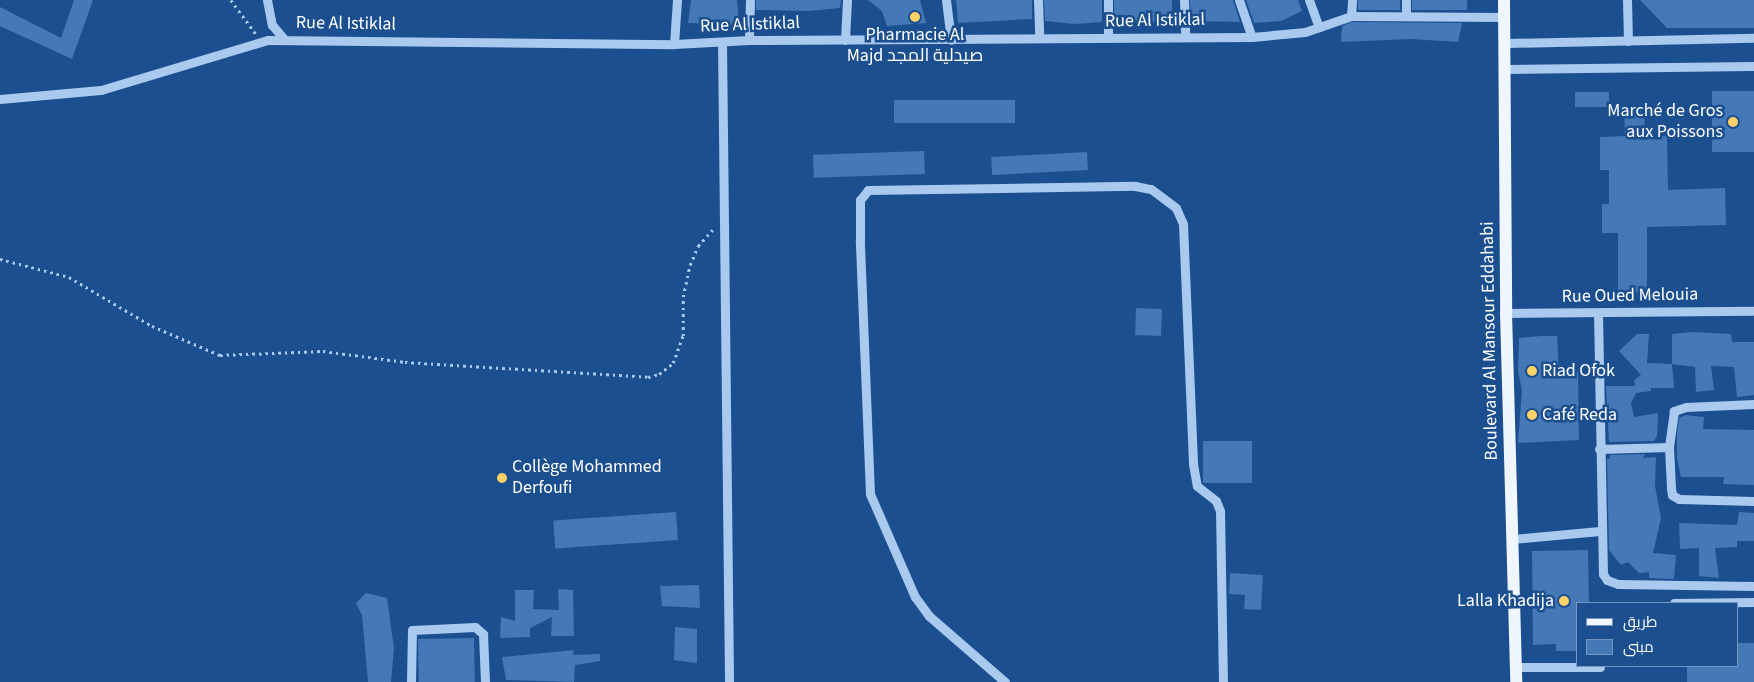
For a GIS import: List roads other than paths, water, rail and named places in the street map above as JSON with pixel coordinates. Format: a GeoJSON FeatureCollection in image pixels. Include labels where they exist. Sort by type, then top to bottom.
{"type":"FeatureCollection","features":[{"type":"Feature","properties":{"kind":"main road","name":"Boulevard Al Mansour Eddahabi"},"geometry":{"type":"LineString","coordinates":[[1504,0],[1506,42],[1506,313],[1516,682]]}},
{"type":"Feature","properties":{"kind":"street"},"geometry":{"type":"LineString","coordinates":[[267,0],[272,25],[284,40]]}},
{"type":"Feature","properties":{"kind":"street"},"geometry":{"type":"LineString","coordinates":[[674,44],[677,0]]}},
{"type":"Feature","properties":{"kind":"street"},"geometry":{"type":"LineString","coordinates":[[749,40],[750,0]]}},
{"type":"Feature","properties":{"kind":"street"},"geometry":{"type":"LineString","coordinates":[[844,40],[847,0]]}},
{"type":"Feature","properties":{"kind":"street"},"geometry":{"type":"LineString","coordinates":[[946,0],[951,40]]}},
{"type":"Feature","properties":{"kind":"street"},"geometry":{"type":"LineString","coordinates":[[1038,0],[1039,38]]}},
{"type":"Feature","properties":{"kind":"street"},"geometry":{"type":"LineString","coordinates":[[1108,0],[1108,38]]}},
{"type":"Feature","properties":{"kind":"street"},"geometry":{"type":"LineString","coordinates":[[1184,0],[1185,36]]}},
{"type":"Feature","properties":{"kind":"street"},"geometry":{"type":"LineString","coordinates":[[1239,0],[1252,37]]}},
{"type":"Feature","properties":{"kind":"street"},"geometry":{"type":"LineString","coordinates":[[1310,0],[1319,27]]}},
{"type":"Feature","properties":{"kind":"street"},"geometry":{"type":"LineString","coordinates":[[1351,16],[1352,0]]}},
{"type":"Feature","properties":{"kind":"street"},"geometry":{"type":"LineString","coordinates":[[1406,0],[1406,16]]}},
{"type":"Feature","properties":{"kind":"street"},"geometry":{"type":"LineString","coordinates":[[1627,0],[1628,41]]}},
{"type":"Feature","properties":{"kind":"street","name":"Rue Al Istiklal"},"geometry":{"type":"LineString","coordinates":[[0,99],[101,90],[265,41],[674,44],[749,40],[1252,37],[1305,32],[1351,16],[1505,17]]}},
{"type":"Feature","properties":{"kind":"street"},"geometry":{"type":"LineString","coordinates":[[265,41],[272,25]]}},
{"type":"Feature","properties":{"kind":"street"},"geometry":{"type":"LineString","coordinates":[[1506,42],[1754,38]]}},
{"type":"Feature","properties":{"kind":"street"},"geometry":{"type":"LineString","coordinates":[[722,42],[729,682]]}},
{"type":"Feature","properties":{"kind":"street"},"geometry":{"type":"LineString","coordinates":[[1506,69],[1754,66]]}},
{"type":"Feature","properties":{"kind":"street"},"geometry":{"type":"LineString","coordinates":[[1005,682],[928,616],[915,597],[870,494],[860,240],[860,200],[868,190],[1135,186],[1151,189],[1176,208],[1183,224],[1194,469],[1197,486],[1216,501],[1220,510],[1223,682]]}},
{"type":"Feature","properties":{"kind":"street","name":"Rue Oued Melouia"},"geometry":{"type":"LineString","coordinates":[[1506,313],[1754,311]]}},
{"type":"Feature","properties":{"kind":"street"},"geometry":{"type":"LineString","coordinates":[[1598,313],[1598,449],[1603,574],[1612,582],[1754,586]]}},
{"type":"Feature","properties":{"kind":"street"},"geometry":{"type":"LineString","coordinates":[[1754,404],[1686,407],[1674,411],[1669,447],[1672,495],[1679,499],[1754,501]]}},
{"type":"Feature","properties":{"kind":"street"},"geometry":{"type":"LineString","coordinates":[[1598,449],[1669,447]]}},
{"type":"Feature","properties":{"kind":"street"},"geometry":{"type":"LineString","coordinates":[[1513,539],[1600,531]]}},
{"type":"Feature","properties":{"kind":"street"},"geometry":{"type":"LineString","coordinates":[[1739,602],[1754,602]]}},
{"type":"Feature","properties":{"kind":"street"},"geometry":{"type":"LineString","coordinates":[[411,682],[412,630],[475,627],[483,634],[485,682]]}},
{"type":"Feature","properties":{"kind":"street"},"geometry":{"type":"LineString","coordinates":[[1516,667],[1600,667]]}},
{"type":"Feature","properties":{"kind":"place","name":"Pharmacie Al Majd صيدلية المجد"},"geometry":{"type":"Point","coordinates":[915,17]}},
{"type":"Feature","properties":{"kind":"place","name":"Marché de Gros aux Poissons"},"geometry":{"type":"Point","coordinates":[1733,122]}},
{"type":"Feature","properties":{"kind":"place","name":"Riad Ofok"},"geometry":{"type":"Point","coordinates":[1532,371]}},
{"type":"Feature","properties":{"kind":"place","name":"Café Reda"},"geometry":{"type":"Point","coordinates":[1532,415]}},
{"type":"Feature","properties":{"kind":"place","name":"Collège Mohammed Derfoufi"},"geometry":{"type":"Point","coordinates":[502,478]}},
{"type":"Feature","properties":{"kind":"place","name":"Lalla Khadija"},"geometry":{"type":"Point","coordinates":[1564,601]}}]}
